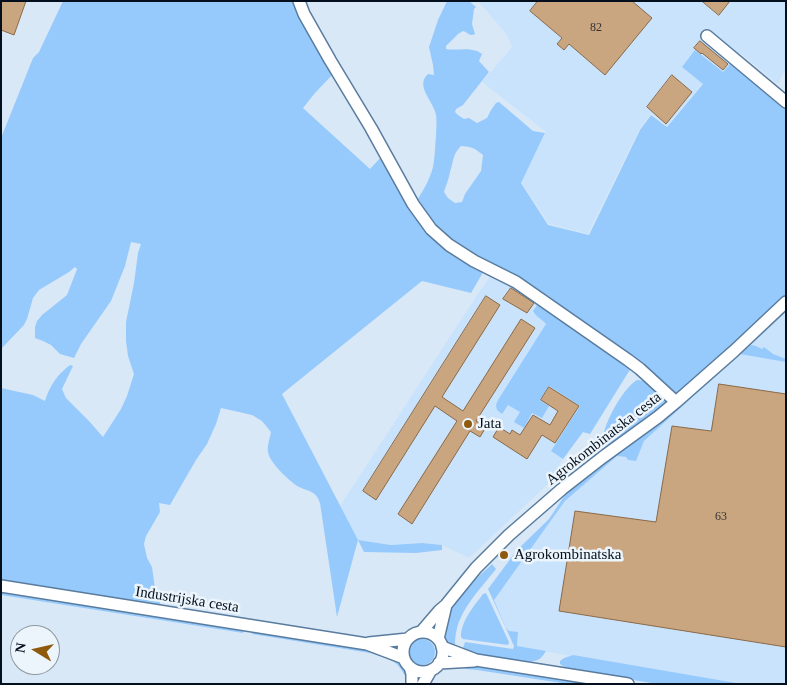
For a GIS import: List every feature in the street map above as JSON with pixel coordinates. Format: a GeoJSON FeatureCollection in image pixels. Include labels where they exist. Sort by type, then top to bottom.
{"type":"FeatureCollection","features":[{"type":"Feature","properties":{"kind":"street"},"geometry":{"type":"LineString","coordinates":[[299,1],[304,14],[413,204],[431,229],[449,245],[474,261],[516,282],[628,360],[676,402]]}},
{"type":"Feature","properties":{"kind":"street"},"geometry":{"type":"LineString","coordinates":[[707,36],[786,102]]}},
{"type":"Feature","properties":{"kind":"street","name":"Agrokombinatska cesta"},"geometry":{"type":"LineString","coordinates":[[421,632],[476,568],[510,535],[569,484],[676,402],[786,302]]}},
{"type":"Feature","properties":{"kind":"street","name":"Industrijska cesta"},"geometry":{"type":"LineString","coordinates":[[1,586],[368,644],[408,639]]}},
{"type":"Feature","properties":{"kind":"street","name":"Agrokombinatska cesta"},"geometry":{"type":"LineString","coordinates":[[440,643],[446,605]]}},
{"type":"Feature","properties":{"kind":"street"},"geometry":{"type":"LineString","coordinates":[[412,684],[412,674],[407,663],[404,648],[408,639],[414,634],[421,632],[432,634],[440,643],[476,660],[628,684]]}},
{"type":"Feature","properties":{"kind":"street"},"geometry":{"type":"LineString","coordinates":[[423,684],[442,655],[440,643]]}},
{"type":"Feature","properties":{"kind":"street","name":"Industrijska cesta"},"geometry":{"type":"LineString","coordinates":[[368,644],[407,663]]}},
{"type":"Feature","properties":{"kind":"street"},"geometry":{"type":"LineString","coordinates":[[407,663],[414,669],[423,672],[435,667],[476,660]]}},
{"type":"Feature","properties":{"kind":"shaded area"},"geometry":{"type":"Polygon","coordinates":[[[63,1],[296,1],[334,73],[303,108],[370,169],[383,155],[414,212],[485,269],[471,293],[422,281],[282,394],[358,540],[337,617],[320,503],[317,496],[290,481],[272,461],[268,449],[271,432],[262,421],[252,415],[221,408],[207,444],[170,505],[159,503],[160,512],[146,536],[144,544],[147,558],[152,567],[155,588],[161,606],[1,581],[1,388],[33,395],[45,401],[49,390],[61,373],[70,365],[73,366],[62,389],[66,398],[103,437],[121,409],[134,374],[128,356],[126,322],[141,244],[131,242],[125,266],[111,301],[81,344],[74,358],[60,354],[51,345],[35,338],[35,327],[42,315],[67,295],[77,269],[75,267],[39,290],[33,298],[24,325],[1,349],[1,138],[33,58],[39,52],[63,1]]]}},
{"type":"Feature","properties":{"kind":"shaded area"},"geometry":{"type":"Polygon","coordinates":[[[447,1],[469,1],[476,7],[472,24],[475,34],[470,35],[463,31],[446,46],[446,49],[469,49],[482,54],[479,61],[489,72],[463,105],[456,109],[455,112],[464,119],[469,118],[477,123],[487,118],[496,103],[499,102],[533,131],[545,133],[521,183],[548,225],[589,235],[640,130],[651,115],[667,127],[703,84],[682,67],[695,50],[723,72],[731,63],[786,110],[786,296],[681,391],[676,393],[666,389],[651,370],[630,355],[438,233],[416,202],[430,176],[434,159],[436,115],[425,92],[423,83],[428,74],[434,75],[429,47],[447,1]],[[461,146],[455,155],[444,192],[455,203],[462,202],[465,194],[481,171],[483,155],[473,148],[461,146]]]}},
{"type":"Feature","properties":{"kind":"shaded area"},"geometry":{"type":"Polygon","coordinates":[[[478,1],[786,1],[786,68],[778,84],[740,53],[724,73],[716,67],[667,126],[651,113],[639,130],[588,234],[549,224],[521,182],[546,132],[482,82],[512,47],[507,35],[478,1]]]}},
{"type":"Feature","properties":{"kind":"shaded area"},"geometry":{"type":"Polygon","coordinates":[[[492,274],[535,297],[604,410],[590,434],[583,432],[547,485],[469,558],[442,545],[422,543],[391,545],[358,540],[340,506],[492,274]]]}},
{"type":"Feature","properties":{"kind":"shaded area"},"geometry":{"type":"Polygon","coordinates":[[[538,304],[631,368],[590,434],[583,432],[563,459],[551,451],[580,406],[549,386],[540,400],[549,406],[542,418],[532,413],[524,428],[514,422],[520,412],[508,405],[502,414],[497,410],[496,405],[546,324],[533,311],[538,304]]]}},
{"type":"Feature","properties":{"kind":"shaded area"},"geometry":{"type":"Polygon","coordinates":[[[786,311],[786,684],[742,684],[517,647],[518,638],[506,628],[494,600],[565,501],[617,456],[636,461],[644,441],[786,311]]]}},
{"type":"Feature","properties":{"kind":"shaded area"},"geometry":{"type":"Polygon","coordinates":[[[751,345],[762,349],[764,347],[773,354],[786,359],[786,362],[740,354],[644,441],[636,461],[617,456],[565,501],[494,600],[506,628],[509,631],[518,632],[517,646],[546,651],[540,659],[528,662],[509,661],[462,651],[465,642],[513,649],[514,646],[488,589],[517,550],[549,519],[565,495],[619,452],[667,418],[742,352],[751,345]]]}},
{"type":"Feature","properties":{"kind":"shaded area"},"geometry":{"type":"Polygon","coordinates":[[[637,380],[646,382],[653,387],[666,400],[666,405],[609,447],[606,447],[602,444],[609,418],[619,399],[637,380]]]}},
{"type":"Feature","properties":{"kind":"shaded area"},"geometry":{"type":"Polygon","coordinates":[[[358,540],[391,545],[422,543],[442,545],[442,550],[416,553],[364,552],[358,540]]]}},
{"type":"Feature","properties":{"kind":"shaded area"},"geometry":{"type":"Polygon","coordinates":[[[492,564],[496,569],[474,597],[460,620],[456,633],[455,648],[447,643],[444,637],[450,612],[459,596],[492,564]]]}},
{"type":"Feature","properties":{"kind":"shaded area"},"geometry":{"type":"Polygon","coordinates":[[[1,591],[244,629],[243,633],[1,595],[1,591]]]}},
{"type":"Feature","properties":{"kind":"shaded area"},"geometry":{"type":"Polygon","coordinates":[[[486,593],[509,642],[508,645],[463,639],[461,637],[463,625],[469,614],[483,594],[486,593]]]}},
{"type":"Feature","properties":{"kind":"shaded area"},"geometry":{"type":"Polygon","coordinates":[[[252,630],[363,647],[399,660],[406,669],[407,678],[397,665],[382,656],[252,634],[252,630]]]}},
{"type":"Feature","properties":{"kind":"shaded area"},"geometry":{"type":"Polygon","coordinates":[[[422,639],[431,643],[435,652],[431,661],[422,665],[413,661],[409,652],[413,643],[422,639]]]}},
{"type":"Feature","properties":{"kind":"shaded area"},"geometry":{"type":"Polygon","coordinates":[[[573,655],[742,684],[658,684],[569,670],[560,664],[560,661],[564,658],[573,655]]]}},
{"type":"Feature","properties":{"kind":"shaded area"},"geometry":{"type":"Polygon","coordinates":[[[461,665],[472,665],[597,684],[568,684],[466,669],[461,665]]]}},
{"type":"Feature","properties":{"kind":"building"},"geometry":{"type":"Polygon","coordinates":[[[1,1],[26,1],[14,35],[1,30],[1,1]]]}},
{"type":"Feature","properties":{"kind":"building"},"geometry":{"type":"Polygon","coordinates":[[[538,1],[632,1],[652,18],[605,75],[569,44],[564,50],[557,44],[562,38],[530,11],[538,1]]]}},
{"type":"Feature","properties":{"kind":"building"},"geometry":{"type":"Polygon","coordinates":[[[702,1],[730,1],[719,15],[702,1]]]}},
{"type":"Feature","properties":{"kind":"building"},"geometry":{"type":"Polygon","coordinates":[[[700,41],[728,64],[723,70],[694,48],[700,41]]]}},
{"type":"Feature","properties":{"kind":"building"},"geometry":{"type":"Polygon","coordinates":[[[672,75],[692,92],[666,124],[647,107],[672,75]]]}},
{"type":"Feature","properties":{"kind":"building"},"geometry":{"type":"Polygon","coordinates":[[[511,288],[534,303],[527,313],[503,299],[511,288]]]}},
{"type":"Feature","properties":{"kind":"building"},"geometry":{"type":"Polygon","coordinates":[[[486,296],[500,305],[442,397],[463,411],[521,319],[535,328],[476,421],[486,427],[480,437],[470,431],[412,524],[398,514],[457,421],[435,406],[376,500],[363,491],[486,296]]]}},
{"type":"Feature","properties":{"kind":"building"},"geometry":{"type":"Polygon","coordinates":[[[719,384],[786,394],[786,647],[559,611],[575,511],[656,522],[672,426],[711,431],[719,384]]]}},
{"type":"Feature","properties":{"kind":"building"},"geometry":{"type":"Polygon","coordinates":[[[549,387],[579,406],[555,443],[542,435],[527,459],[493,437],[499,427],[510,434],[512,430],[520,435],[533,415],[550,425],[558,411],[541,400],[549,387]]]}},
{"type":"Feature","properties":{"kind":"place","name":"Jata"},"geometry":{"type":"Point","coordinates":[468,424]}},
{"type":"Feature","properties":{"kind":"place","name":"Agrokombinatska"},"geometry":{"type":"Point","coordinates":[504,555]}}]}
